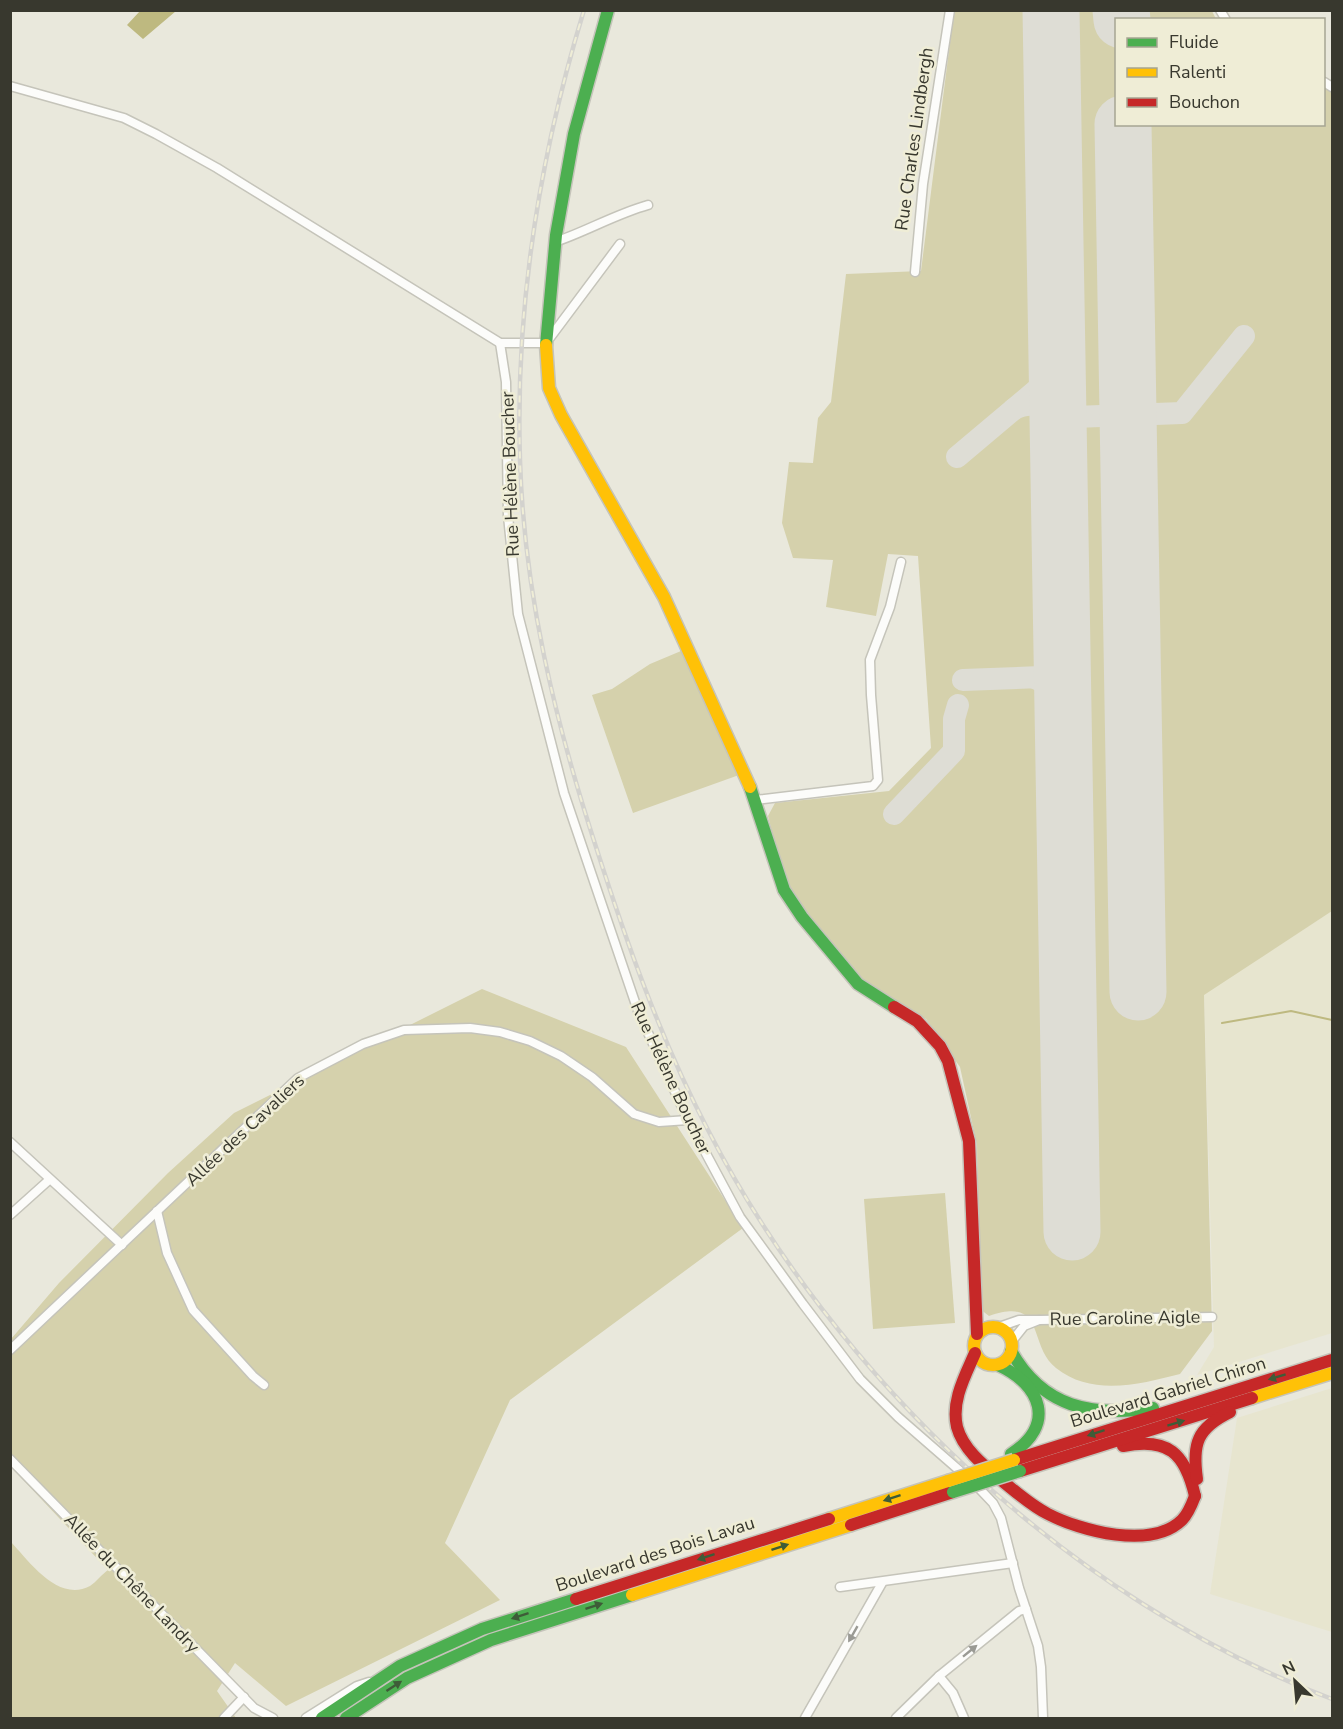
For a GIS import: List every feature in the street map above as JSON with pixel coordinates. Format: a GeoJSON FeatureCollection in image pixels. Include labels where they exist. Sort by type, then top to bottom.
{"type":"FeatureCollection","features":[{"type":"Feature","properties":{"kind":"main road"},"geometry":{"type":"LineString","coordinates":[[608,10],[574,134],[555,242],[546,343],[549,388],[561,415],[664,597],[755,800],[784,891],[858,984],[908,1014],[928,1031],[948,1061],[969,1141],[977,1334],[974,1342],[975,1353],[964,1381],[955,1417],[960,1435],[969,1451],[1026,1500],[1053,1517],[1081,1528],[1105,1532],[1128,1535],[1160,1532],[1182,1520],[1195,1496],[1197,1479],[1194,1449],[1202,1431],[1221,1416],[1266,1395]]}},
{"type":"Feature","properties":{"kind":"main road"},"geometry":{"type":"LineString","coordinates":[[975,1313],[1007,1333],[1022,1371],[1039,1388],[1074,1406],[1093,1411],[1123,1413],[1182,1401],[1192,1403]]}},
{"type":"Feature","properties":{"kind":"main road"},"geometry":{"type":"LineString","coordinates":[[977,1334],[995,1327]]}},
{"type":"Feature","properties":{"kind":"main road"},"geometry":{"type":"LineString","coordinates":[[998,1365],[1012,1346]]}},
{"type":"Feature","properties":{"kind":"main road"},"geometry":{"type":"LineString","coordinates":[[975,1353],[984,1363],[1010,1370],[1031,1389],[1040,1413],[1039,1424],[1031,1440],[1013,1457]]}},
{"type":"Feature","properties":{"kind":"main road","name":"Boulevard Gabriel Chiron"},"geometry":{"type":"LineString","coordinates":[[1013,1457],[1332,1360]]}},
{"type":"Feature","properties":{"kind":"main road"},"geometry":{"type":"LineString","coordinates":[[964,1381],[984,1363]]}},
{"type":"Feature","properties":{"kind":"main road","name":"Boulevard Gabriel Chiron"},"geometry":{"type":"LineString","coordinates":[[1020,1471],[1332,1374]]}},
{"type":"Feature","properties":{"kind":"main road"},"geometry":{"type":"LineString","coordinates":[[1043,1464],[1071,1461],[1148,1442],[1169,1448],[1177,1454],[1192,1479],[1195,1496]]}},
{"type":"Feature","properties":{"kind":"main road","name":"Boulevard des Bois Lavau"},"geometry":{"type":"LineString","coordinates":[[345,1719],[407,1678],[491,1640],[950,1486],[1013,1457]]}},
{"type":"Feature","properties":{"kind":"main road","name":"Boulevard des Bois Lavau"},"geometry":{"type":"LineString","coordinates":[[322,1719],[378,1679],[454,1641],[509,1619],[950,1486],[1020,1471]]}},
{"type":"Feature","properties":{"kind":"street","name":"Rue Charles Lindbergh"},"geometry":{"type":"LineString","coordinates":[[915,272],[923,184],[950,10]]}},
{"type":"Feature","properties":{"kind":"street"},"geometry":{"type":"LineString","coordinates":[[10,86],[124,118],[146,129],[217,168],[466,319],[500,343],[546,343],[620,244]]}},
{"type":"Feature","properties":{"kind":"street"},"geometry":{"type":"LineString","coordinates":[[555,242],[583,232],[624,212],[648,205]]}},
{"type":"Feature","properties":{"kind":"street","name":"Rue Hélène Boucher"},"geometry":{"type":"LineString","coordinates":[[500,343],[506,382],[508,516],[518,614],[564,793],[638,1011],[688,1120],[740,1217],[860,1379],[897,1417],[993,1503],[1001,1518],[1012,1563],[1038,1646],[1041,1667],[1042,1719]]}},
{"type":"Feature","properties":{"kind":"street"},"geometry":{"type":"LineString","coordinates":[[755,800],[873,786],[878,780],[870,660],[890,607],[901,562]]}},
{"type":"Feature","properties":{"kind":"street","name":"Allée des Cavaliers"},"geometry":{"type":"LineString","coordinates":[[10,1350],[298,1078],[363,1044],[404,1030],[470,1028],[500,1032],[530,1041],[561,1056],[592,1077],[634,1114],[659,1122],[688,1120]]}},
{"type":"Feature","properties":{"kind":"street"},"geometry":{"type":"LineString","coordinates":[[10,1142],[122,1245]]}},
{"type":"Feature","properties":{"kind":"street"},"geometry":{"type":"LineString","coordinates":[[10,1215],[49,1180]]}},
{"type":"Feature","properties":{"kind":"street"},"geometry":{"type":"LineString","coordinates":[[157,1211],[167,1253],[193,1310],[253,1376],[264,1385]]}},
{"type":"Feature","properties":{"kind":"street","name":"Rue Caroline Aigle"},"geometry":{"type":"LineString","coordinates":[[995,1327],[1019,1320],[1212,1317]]}},
{"type":"Feature","properties":{"kind":"street","name":"Rue Caroline Aigle"},"geometry":{"type":"LineString","coordinates":[[1012,1346],[1024,1326],[1039,1320]]}},
{"type":"Feature","properties":{"kind":"street","name":"Allée du Chêne Landry"},"geometry":{"type":"LineString","coordinates":[[10,1459],[254,1707],[273,1719]]}},
{"type":"Feature","properties":{"kind":"street"},"geometry":{"type":"LineString","coordinates":[[840,1587],[882,1583],[892,1578],[1012,1563]]}},
{"type":"Feature","properties":{"kind":"street"},"geometry":{"type":"LineString","coordinates":[[805,1719],[882,1583]]}},
{"type":"Feature","properties":{"kind":"street"},"geometry":{"type":"LineString","coordinates":[[896,1719],[939,1676],[1019,1611],[1026,1609]]}},
{"type":"Feature","properties":{"kind":"street"},"geometry":{"type":"LineString","coordinates":[[939,1676],[953,1694],[964,1719]]}},
{"type":"Feature","properties":{"kind":"street"},"geometry":{"type":"LineString","coordinates":[[306,1719],[357,1686],[378,1679]]}},
{"type":"Feature","properties":{"kind":"street"},"geometry":{"type":"LineString","coordinates":[[224,1719],[244,1697]]}},
{"type":"Feature","properties":{"kind":"street","name":"Allée du Chêne Landry"},"geometry":{"type":"LineString","coordinates":[[254,1707],[261,1719]]}},
{"type":"Feature","properties":{"kind":"shaded area"},"geometry":{"type":"Polygon","coordinates":[[[140,11],[176,11],[143,39],[127,25],[140,11]]]}},
{"type":"Feature","properties":{"kind":"shaded area"},"geometry":{"type":"Polygon","coordinates":[[[954,11],[1212,11],[1216,18],[1115,18],[1115,126],[1325,126],[1325,88],[1332,92],[1332,911],[1204,995],[1212,1331],[1180,1374],[1149,1381],[1117,1386],[1085,1383],[1070,1377],[1056,1368],[1047,1358],[1028,1318],[1020,1312],[989,1316],[980,1309],[977,1145],[960,1067],[926,1019],[867,984],[792,897],[782,871],[768,816],[775,803],[889,791],[931,748],[918,556],[888,554],[876,616],[826,607],[833,560],[793,558],[782,523],[789,462],[813,463],[818,418],[831,402],[846,274],[921,271],[954,11]]]}},
{"type":"Feature","properties":{"kind":"shaded area"},"geometry":{"type":"Polygon","coordinates":[[[681,651],[739,775],[633,813],[592,695],[612,689],[650,664],[681,651]]]}},
{"type":"Feature","properties":{"kind":"shaded area"},"geometry":{"type":"Polygon","coordinates":[[[1332,911],[1332,1333],[1197,1375],[1214,1347],[1204,994],[1332,911]]]}},
{"type":"Feature","properties":{"kind":"shaded area"},"geometry":{"type":"Polygon","coordinates":[[[482,989],[626,1047],[743,1228],[510,1400],[445,1543],[500,1600],[286,1706],[235,1663],[217,1691],[236,1718],[11,1718],[11,1542],[45,1578],[67,1589],[78,1590],[90,1586],[108,1570],[11,1467],[11,1339],[59,1283],[168,1173],[234,1113],[482,989]]]}},
{"type":"Feature","properties":{"kind":"shaded area"},"geometry":{"type":"Polygon","coordinates":[[[945,1193],[955,1323],[873,1329],[864,1199],[945,1193]]]}},
{"type":"Feature","properties":{"kind":"shaded area"},"geometry":{"type":"Polygon","coordinates":[[[1332,1388],[1332,1632],[1210,1594],[1237,1418],[1332,1388]]]}},
{"type":"Feature","properties":{"kind":"waterway"},"geometry":{"type":"LineString","coordinates":[[1222,1023],[1291,1011],[1332,1020]]}},
{"type":"Feature","properties":{"kind":"taxiway"},"geometry":{"type":"LineString","coordinates":[[1058,433],[1066,420],[1074,417],[1182,413],[1244,336]]}},
{"type":"Feature","properties":{"kind":"taxiway"},"geometry":{"type":"LineString","coordinates":[[957,457],[1046,382],[1054,367],[1057,344]]}},
{"type":"Feature","properties":{"kind":"taxiway"},"geometry":{"type":"LineString","coordinates":[[1014,409],[1032,405],[1045,410],[1053,422],[1058,439]]}},
{"type":"Feature","properties":{"kind":"taxiway"},"geometry":{"type":"LineString","coordinates":[[963,680],[1041,677],[1056,666],[1061,652]]}},
{"type":"Feature","properties":{"kind":"taxiway"},"geometry":{"type":"LineString","coordinates":[[1035,678],[1054,687],[1062,707]]}},
{"type":"Feature","properties":{"kind":"taxiway"},"geometry":{"type":"LineString","coordinates":[[894,814],[954,751],[954,719],[958,705]]}},
{"type":"Feature","properties":{"kind":"runway"},"geometry":{"type":"LineString","coordinates":[[1051,10],[1072,1232]]}},
{"type":"Feature","properties":{"kind":"runway"},"geometry":{"type":"LineString","coordinates":[[1121,10],[1122,18]]}},
{"type":"Feature","properties":{"kind":"runway"},"geometry":{"type":"LineString","coordinates":[[1123,126],[1138,992]]}},
{"type":"Feature","properties":{"kind":"railway"},"geometry":{"type":"LineString","coordinates":[[584,10],[554,121],[533,233],[526,289],[519,403],[523,510],[535,608],[567,752],[620,919],[675,1061],[708,1130],[761,1221],[822,1309],[892,1393],[970,1470],[1053,1541],[1142,1603],[1235,1657],[1332,1699]]}},
{"type":"Feature","properties":{"kind":"traffic: fast"},"geometry":{"type":"LineString","coordinates":[[546,345],[556,235],[574,134],[608,10]]}},
{"type":"Feature","properties":{"kind":"traffic: fast"},"geometry":{"type":"LineString","coordinates":[[750,787],[784,890],[802,917],[858,984],[894,1007]]}},
{"type":"Feature","properties":{"kind":"traffic: fast"},"geometry":{"type":"LineString","coordinates":[[1011,1351],[1038,1385],[1071,1404],[1110,1411],[1153,1408]]}},
{"type":"Feature","properties":{"kind":"traffic: fast"},"geometry":{"type":"LineString","coordinates":[[998,1365],[1025,1383],[1038,1406],[1038,1418],[1034,1431],[1025,1443],[1011,1454]]}},
{"type":"Feature","properties":{"kind":"traffic: fast"},"geometry":{"type":"LineString","coordinates":[[953,1492],[1020,1471]]}},
{"type":"Feature","properties":{"kind":"traffic: fast"},"geometry":{"type":"LineString","coordinates":[[346,1718],[407,1678],[491,1640],[632,1595]]}},
{"type":"Feature","properties":{"kind":"traffic: fast"},"geometry":{"type":"LineString","coordinates":[[322,1718],[400,1666],[482,1629],[576,1599]]}},
{"type":"Feature","properties":{"kind":"traffic: slow"},"geometry":{"type":"LineString","coordinates":[[546,345],[549,388],[561,415],[664,597],[750,787]]}},
{"type":"Feature","properties":{"kind":"traffic: slow"},"geometry":{"type":"LineString","coordinates":[[993,1327],[1007,1332],[1012,1346],[1007,1360],[993,1365],[979,1360],[974,1346],[979,1332],[993,1327]]}},
{"type":"Feature","properties":{"kind":"traffic: slow"},"geometry":{"type":"LineString","coordinates":[[1252,1398],[1332,1373]]}},
{"type":"Feature","properties":{"kind":"traffic: slow"},"geometry":{"type":"LineString","coordinates":[[948,1481],[1014,1460]]}},
{"type":"Feature","properties":{"kind":"traffic: slow"},"geometry":{"type":"LineString","coordinates":[[829,1519],[948,1481]]}},
{"type":"Feature","properties":{"kind":"traffic: slow"},"geometry":{"type":"LineString","coordinates":[[632,1595],[851,1525]]}},
{"type":"Feature","properties":{"kind":"traffic: jam"},"geometry":{"type":"LineString","coordinates":[[894,1007],[917,1021],[940,1046],[948,1061],[969,1141],[977,1334]]}},
{"type":"Feature","properties":{"kind":"traffic: jam"},"geometry":{"type":"LineString","coordinates":[[975,1353],[957,1398],[956,1417],[960,1435],[981,1462],[1035,1506],[1078,1526],[1116,1535],[1135,1536],[1169,1529],[1184,1518],[1195,1496]]}},
{"type":"Feature","properties":{"kind":"traffic: jam"},"geometry":{"type":"LineString","coordinates":[[1014,1460],[1332,1360]]}},
{"type":"Feature","properties":{"kind":"traffic: jam"},"geometry":{"type":"LineString","coordinates":[[1020,1471],[1252,1398]]}},
{"type":"Feature","properties":{"kind":"traffic: jam"},"geometry":{"type":"LineString","coordinates":[[1197,1479],[1195,1456],[1199,1438],[1210,1424],[1230,1412]]}},
{"type":"Feature","properties":{"kind":"traffic: jam"},"geometry":{"type":"LineString","coordinates":[[1123,1446],[1152,1444],[1172,1452],[1186,1469],[1195,1496]]}},
{"type":"Feature","properties":{"kind":"traffic: jam"},"geometry":{"type":"LineString","coordinates":[[851,1525],[953,1492]]}},
{"type":"Feature","properties":{"kind":"traffic: jam"},"geometry":{"type":"LineString","coordinates":[[576,1599],[829,1519]]}}]}
